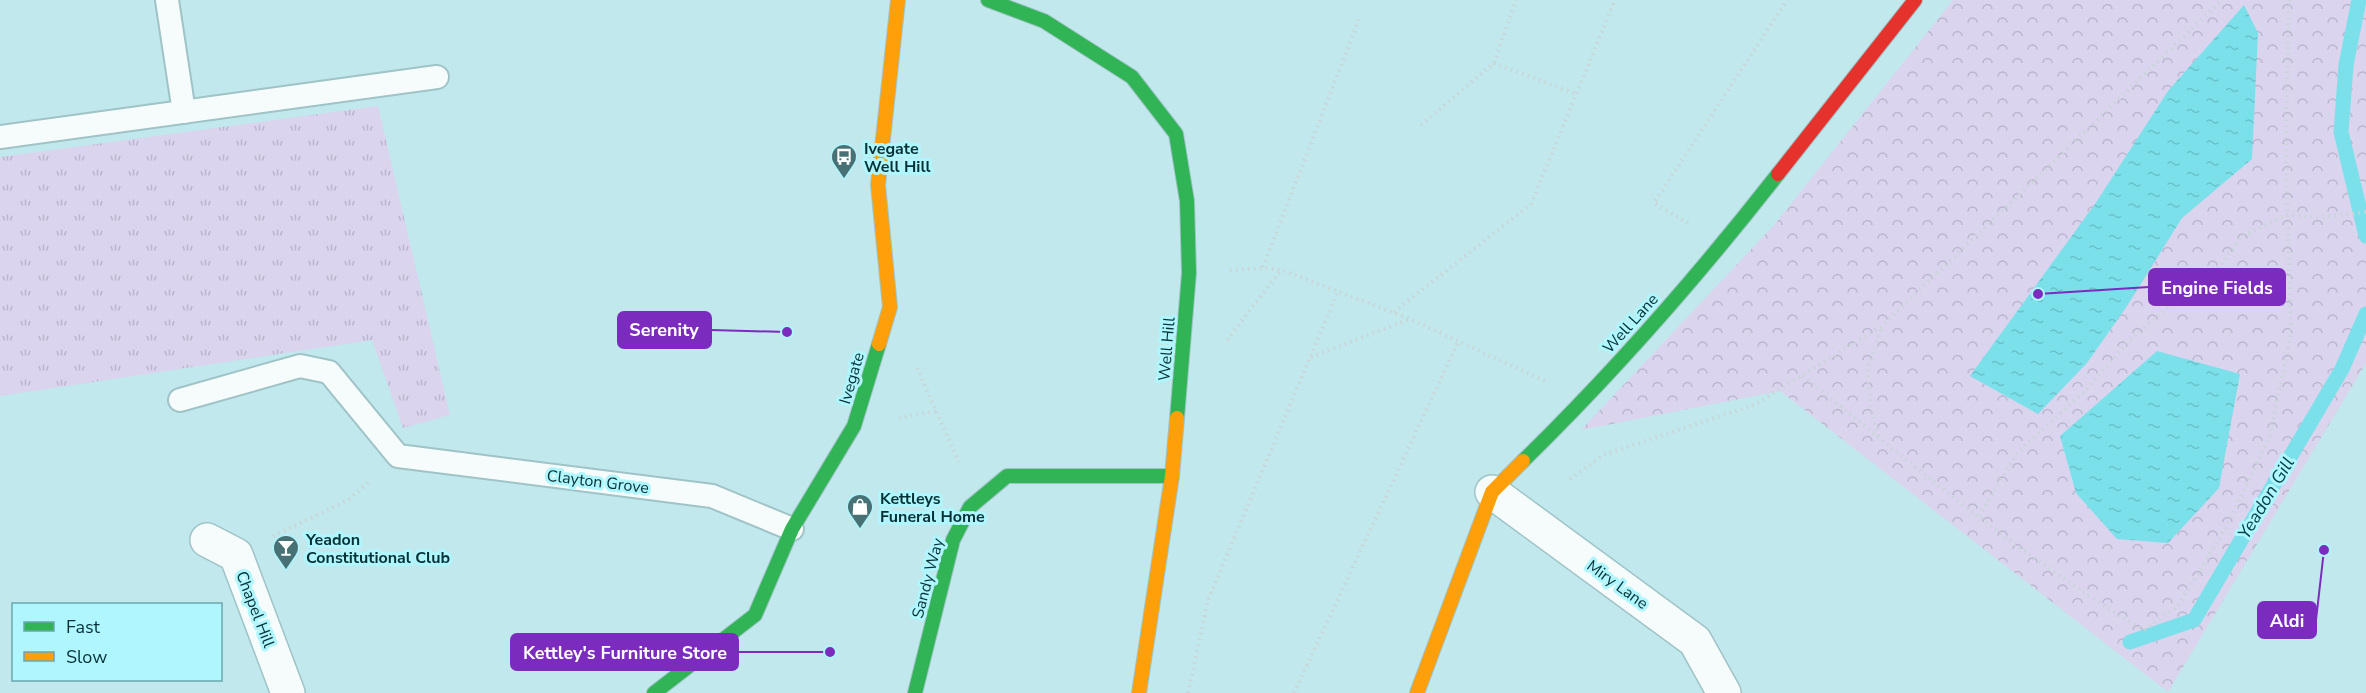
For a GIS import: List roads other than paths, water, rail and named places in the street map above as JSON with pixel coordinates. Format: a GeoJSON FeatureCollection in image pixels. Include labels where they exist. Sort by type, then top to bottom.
{"type":"FeatureCollection","features":[{"type":"Feature","properties":{"kind":"street","name":"Ivegate"},"geometry":{"type":"LineString","coordinates":[[654,693],[755,615],[792,529],[854,426],[890,307],[878,185],[898,0]]}},
{"type":"Feature","properties":{"kind":"street","name":"Well Hill"},"geometry":{"type":"LineString","coordinates":[[988,0],[1044,21],[1132,77],[1176,134],[1187,201],[1189,273],[1172,476],[1139,693]]}},
{"type":"Feature","properties":{"kind":"street","name":"Well Lane"},"geometry":{"type":"LineString","coordinates":[[1417,693],[1492,492],[1583,399],[1716,253],[1915,0]]}},
{"type":"Feature","properties":{"kind":"street","name":"Sandy Way"},"geometry":{"type":"LineString","coordinates":[[915,693],[952,540],[970,507],[977,501],[1007,476],[1172,476]]}},
{"type":"Feature","properties":{"kind":"street","name":"Miry Lane"},"geometry":{"type":"LineString","coordinates":[[1492,492],[1695,641],[1724,693]]}},
{"type":"Feature","properties":{"kind":"street","name":"Chapel Hill"},"geometry":{"type":"LineString","coordinates":[[207,540],[236,555],[288,693]]}},
{"type":"Feature","properties":{"kind":"lane"},"geometry":{"type":"LineString","coordinates":[[167,0],[184,112]]}},
{"type":"Feature","properties":{"kind":"lane"},"geometry":{"type":"LineString","coordinates":[[0,137],[437,77]]}},
{"type":"Feature","properties":{"kind":"lane","name":"Clayton Grove"},"geometry":{"type":"LineString","coordinates":[[180,400],[300,366],[329,372],[398,456],[712,496],[792,529]]}},
{"type":"Feature","properties":{"kind":"water"},"geometry":{"type":"Polygon","coordinates":[[[2244,5],[2258,33],[2252,159],[2182,218],[2127,306],[2087,363],[2038,414],[1970,376],[2095,204],[2168,91],[2244,5]]]}},
{"type":"Feature","properties":{"kind":"water"},"geometry":{"type":"Polygon","coordinates":[[[2157,351],[2240,374],[2219,488],[2168,543],[2117,539],[2076,493],[2060,436],[2157,351]]]}},
{"type":"Feature","properties":{"kind":"waterway","name":"Yeadon Gill"},"geometry":{"type":"LineString","coordinates":[[2359,0],[2346,65],[2341,132],[2366,236]]}},
{"type":"Feature","properties":{"kind":"waterway","name":"Yeadon Gill"},"geometry":{"type":"LineString","coordinates":[[2130,642],[2194,620],[2342,369],[2366,314]]}},
{"type":"Feature","properties":{"kind":"place","name":"Ivegate Well Hill"},"geometry":{"type":"Point","coordinates":[844,180]}},
{"type":"Feature","properties":{"kind":"place","name":"Engine Fields"},"geometry":{"type":"Point","coordinates":[2038,294]}},
{"type":"Feature","properties":{"kind":"place","name":"Serenity"},"geometry":{"type":"Point","coordinates":[787,332]}},
{"type":"Feature","properties":{"kind":"place","name":"Kettleys Funeral Home"},"geometry":{"type":"Point","coordinates":[860,530]}},
{"type":"Feature","properties":{"kind":"place","name":"Aldi"},"geometry":{"type":"Point","coordinates":[2324,550]}},
{"type":"Feature","properties":{"kind":"place","name":"Yeadon Constitutional Club"},"geometry":{"type":"Point","coordinates":[286,571]}},
{"type":"Feature","properties":{"kind":"place","name":"Kettley's Furniture Store"},"geometry":{"type":"Point","coordinates":[830,652]}}]}
